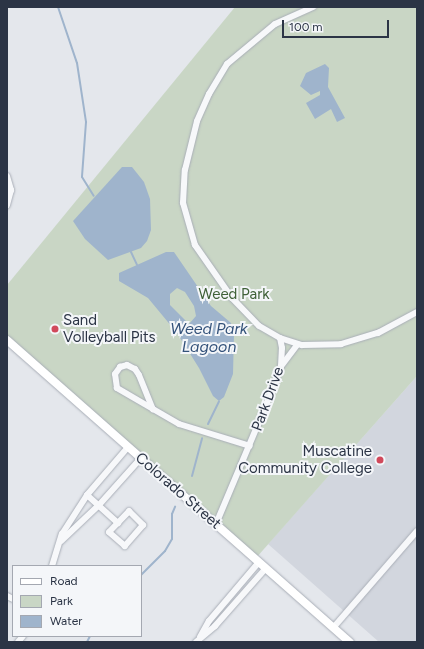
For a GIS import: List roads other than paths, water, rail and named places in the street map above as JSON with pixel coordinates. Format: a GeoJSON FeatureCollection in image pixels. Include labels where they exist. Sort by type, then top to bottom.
{"type":"FeatureCollection","features":[{"type":"Feature","properties":{"kind":"street"},"geometry":{"type":"LineString","coordinates":[[313,7],[275,24],[227,64],[209,94],[197,121],[189,148],[183,183],[186,218],[202,258],[244,312],[259,326],[280,338],[298,344],[329,346],[358,340],[397,324],[417,312]]}},
{"type":"Feature","properties":{"kind":"street"},"geometry":{"type":"LineString","coordinates":[[7,176],[11,190],[7,205]]}},
{"type":"Feature","properties":{"kind":"street","name":"Park Drive"},"geometry":{"type":"LineString","coordinates":[[216,524],[250,446],[281,366],[280,338]]}},
{"type":"Feature","properties":{"kind":"street","name":"Colorado Street"},"geometry":{"type":"LineString","coordinates":[[7,340],[350,642]]}},
{"type":"Feature","properties":{"kind":"street"},"geometry":{"type":"LineString","coordinates":[[281,366],[298,344]]}},
{"type":"Feature","properties":{"kind":"street"},"geometry":{"type":"LineString","coordinates":[[154,409],[135,369],[127,365],[120,367],[114,378],[117,388],[179,424],[250,446]]}},
{"type":"Feature","properties":{"kind":"street"},"geometry":{"type":"LineString","coordinates":[[52,565],[62,534],[87,495],[128,447]]}},
{"type":"Feature","properties":{"kind":"street"},"geometry":{"type":"LineString","coordinates":[[61,541],[99,505],[141,458]]}},
{"type":"Feature","properties":{"kind":"street"},"geometry":{"type":"LineString","coordinates":[[87,495],[118,523]]}},
{"type":"Feature","properties":{"kind":"street"},"geometry":{"type":"LineString","coordinates":[[129,511],[143,525],[125,546],[109,532],[118,523],[129,511]]}},
{"type":"Feature","properties":{"kind":"street"},"geometry":{"type":"LineString","coordinates":[[333,628],[417,531]]}},
{"type":"Feature","properties":{"kind":"street"},"geometry":{"type":"LineString","coordinates":[[198,640],[209,621],[260,562]]}},
{"type":"Feature","properties":{"kind":"street"},"geometry":{"type":"LineString","coordinates":[[198,640],[215,626],[266,568]]}},
{"type":"Feature","properties":{"kind":"water"},"geometry":{"type":"Polygon","coordinates":[[[325,64],[329,68],[328,87],[345,118],[337,122],[331,109],[315,119],[306,103],[320,95],[320,91],[311,95],[300,86],[306,73],[325,64]]]}},
{"type":"Feature","properties":{"kind":"water"},"geometry":{"type":"Polygon","coordinates":[[[122,167],[132,167],[144,182],[150,199],[151,230],[147,241],[141,248],[108,260],[85,239],[73,221],[122,167]]]}},
{"type":"Feature","properties":{"kind":"water","name":"Weed Park Lagoon"},"geometry":{"type":"Polygon","coordinates":[[[166,252],[174,252],[211,306],[231,323],[234,334],[233,374],[224,397],[219,401],[213,396],[199,368],[177,333],[148,298],[119,281],[119,273],[166,252]],[[177,288],[170,294],[170,305],[189,324],[196,316],[194,306],[185,292],[177,288]]]}},
{"type":"Feature","properties":{"kind":"waterway"},"geometry":{"type":"LineString","coordinates":[[58,7],[77,63],[86,122],[82,177],[94,196]]}},
{"type":"Feature","properties":{"kind":"waterway"},"geometry":{"type":"LineString","coordinates":[[131,252],[137,265]]}},
{"type":"Feature","properties":{"kind":"waterway"},"geometry":{"type":"LineString","coordinates":[[208,424],[219,401]]}},
{"type":"Feature","properties":{"kind":"waterway"},"geometry":{"type":"LineString","coordinates":[[192,476],[202,438]]}},
{"type":"Feature","properties":{"kind":"waterway"},"geometry":{"type":"LineString","coordinates":[[142,574],[165,551],[172,539],[172,514],[175,507]]}},
{"type":"Feature","properties":{"kind":"waterway"},"geometry":{"type":"LineString","coordinates":[[87,642],[90,637]]}},
{"type":"Feature","properties":{"kind":"place","name":"Sand Volleyball Pits"},"geometry":{"type":"Point","coordinates":[55,329]}},
{"type":"Feature","properties":{"kind":"place","name":"Muscatine Community College"},"geometry":{"type":"Point","coordinates":[380,460]}},
{"type":"Feature","properties":{"kind":"park label","name":"Weed Park"},"geometry":{"type":"Point","coordinates":[234,295]}}]}
